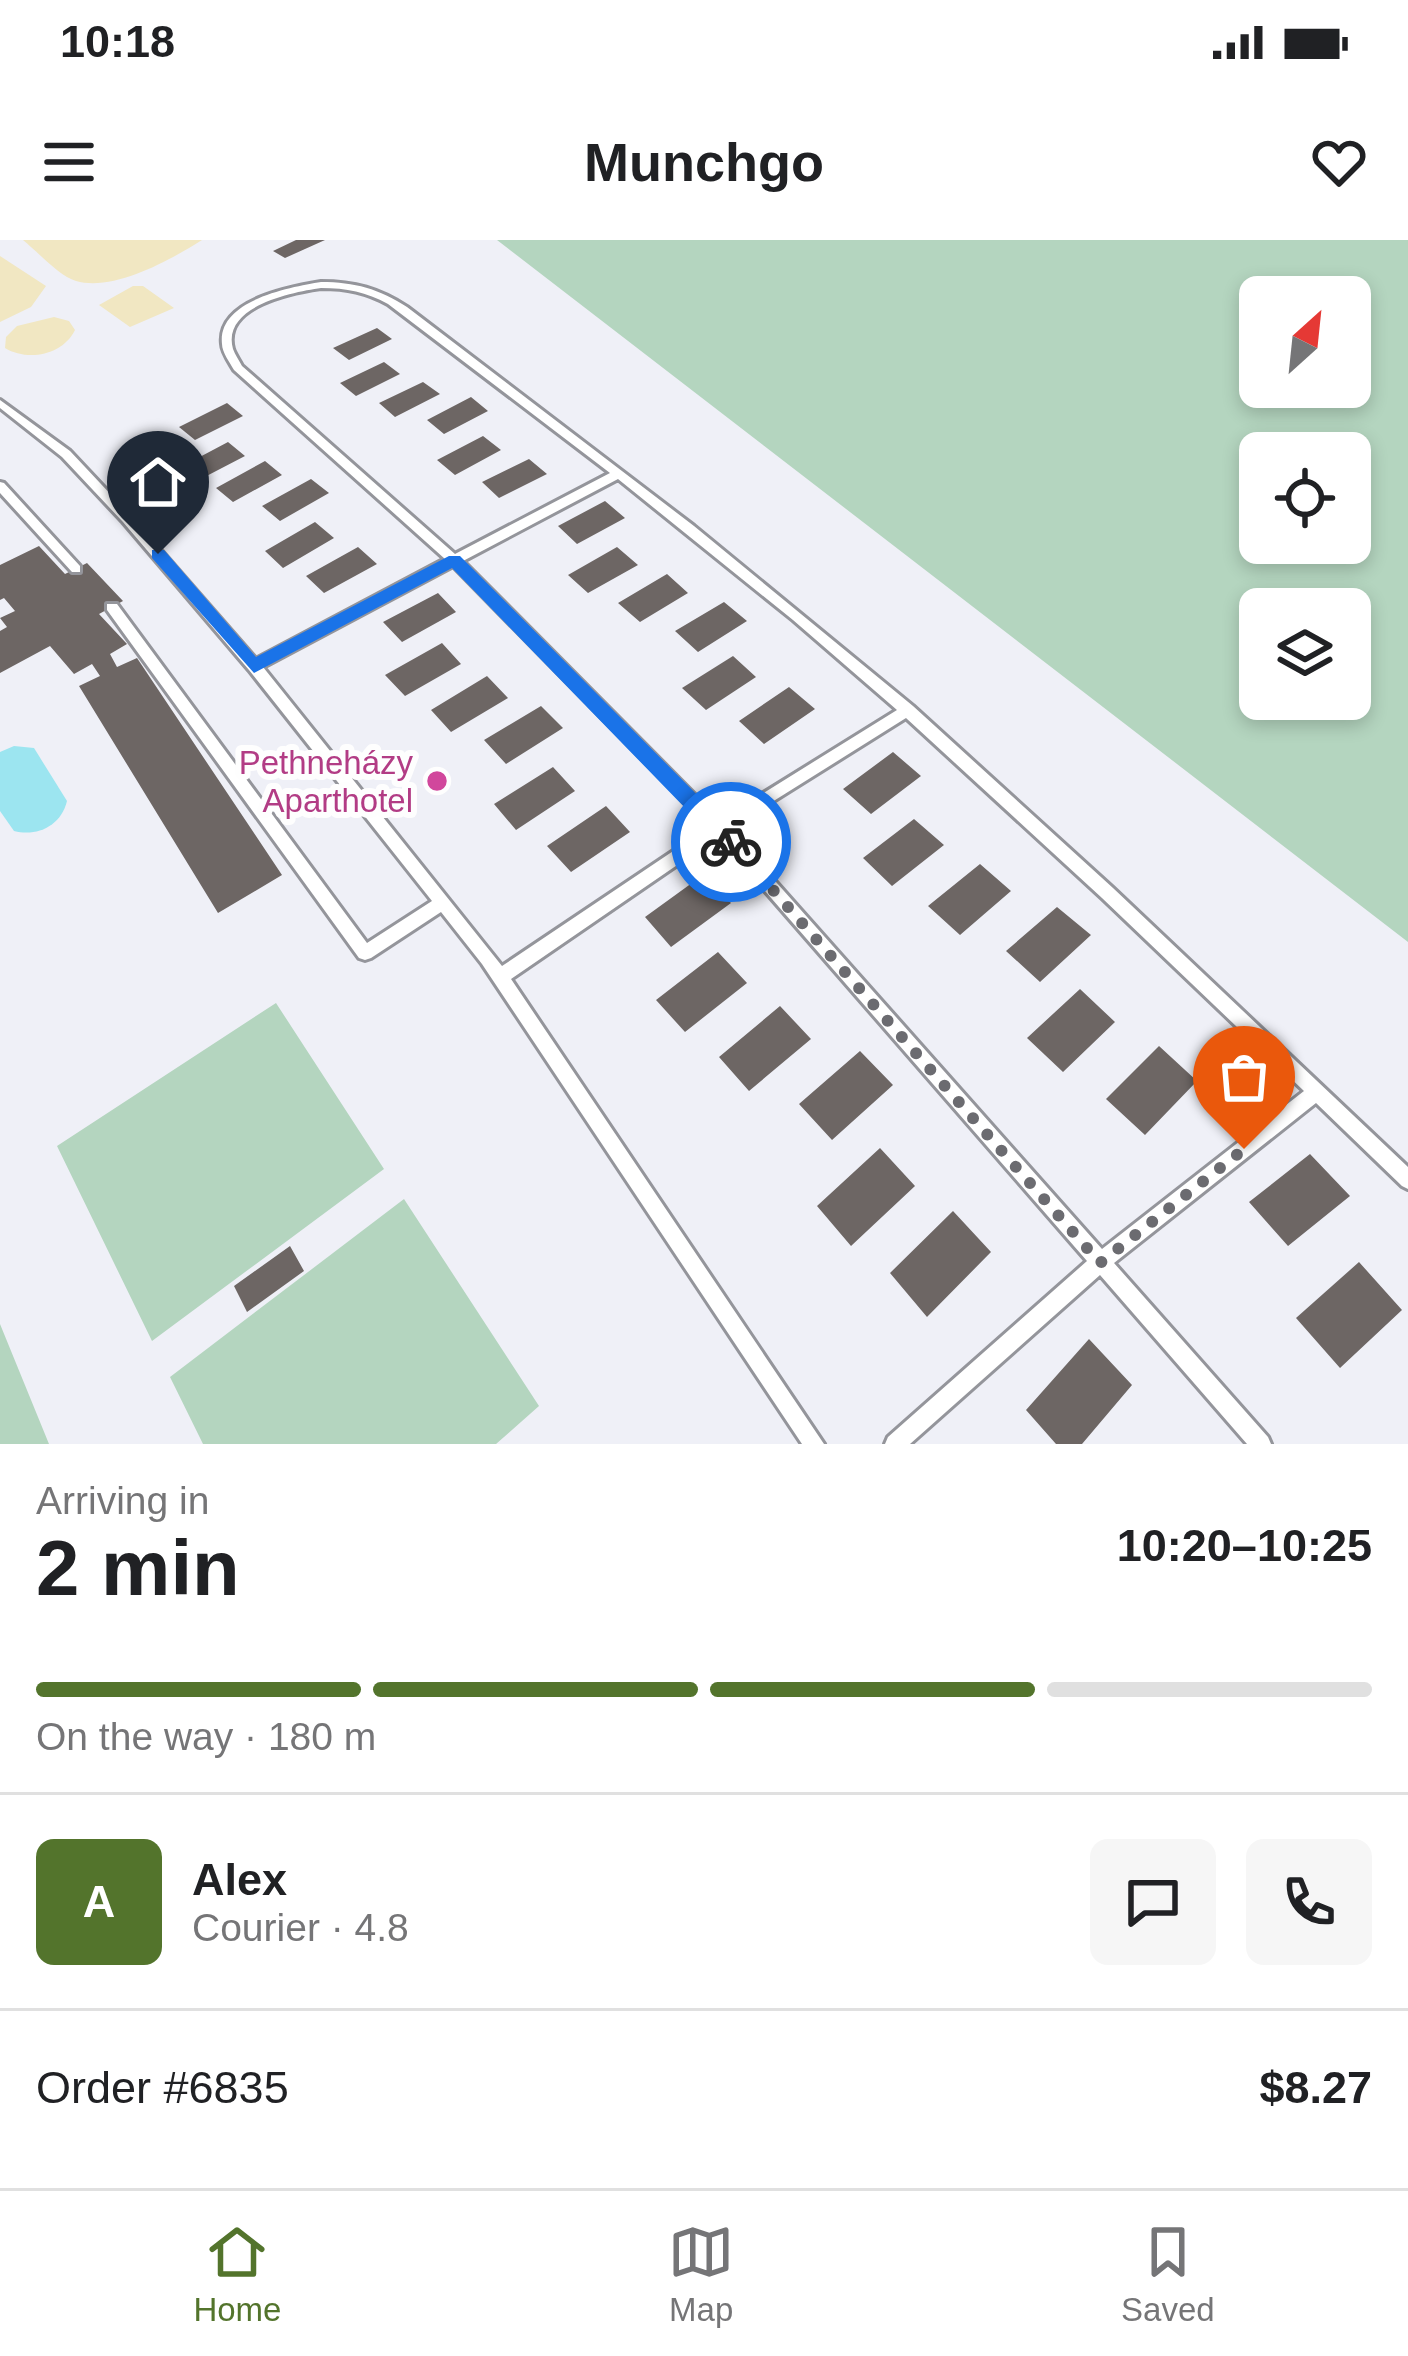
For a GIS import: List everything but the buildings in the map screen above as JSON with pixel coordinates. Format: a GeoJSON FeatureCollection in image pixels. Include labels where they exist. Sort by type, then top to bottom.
{"type":"FeatureCollection","features":[{"type":"Feature","properties":{"kind":"lane"},"geometry":{"type":"LineString","coordinates":[[1261,1444],[719,829],[454,560],[238,368],[225,352],[225,335],[235,318],[277,293],[342,284],[368,289],[434,333],[619,473],[908,710],[1408,1180]]}},
{"type":"Feature","properties":{"kind":"lane"},"geometry":{"type":"LineString","coordinates":[[0,403],[66,454],[254,666],[501,976],[814,1444]]}},
{"type":"Feature","properties":{"kind":"lane"},"geometry":{"type":"LineString","coordinates":[[254,666],[619,473]]}},
{"type":"Feature","properties":{"kind":"lane"},"geometry":{"type":"LineString","coordinates":[[0,486],[76,568]]}},
{"type":"Feature","properties":{"kind":"lane"},"geometry":{"type":"LineString","coordinates":[[112,607],[365,953],[442,902]]}},
{"type":"Feature","properties":{"kind":"lane"},"geometry":{"type":"LineString","coordinates":[[501,976],[719,829],[908,710]]}},
{"type":"Feature","properties":{"kind":"lane"},"geometry":{"type":"LineString","coordinates":[[895,1444],[1100,1263],[1317,1092]]}},
{"type":"Feature","properties":{"kind":"green space"},"geometry":{"type":"Polygon","coordinates":[[[497,240],[1408,240],[1408,942],[497,240]]]}},
{"type":"Feature","properties":{"kind":"green space"},"geometry":{"type":"Polygon","coordinates":[[[276,1003],[384,1169],[152,1341],[57,1146],[276,1003]]]}},
{"type":"Feature","properties":{"kind":"green space"},"geometry":{"type":"Polygon","coordinates":[[[404,1199],[539,1406],[496,1444],[203,1444],[170,1377],[404,1199]]]}},
{"type":"Feature","properties":{"kind":"green space"},"geometry":{"type":"Polygon","coordinates":[[[0,1324],[49,1444],[0,1444],[0,1324]]]}},
{"type":"Feature","properties":{"kind":"sand"},"geometry":{"type":"Polygon","coordinates":[[[23,240],[202,240],[142,272],[91,283],[63,274],[23,240]]]}},
{"type":"Feature","properties":{"kind":"sand"},"geometry":{"type":"Polygon","coordinates":[[[0,256],[46,286],[31,307],[0,322],[0,256]]]}},
{"type":"Feature","properties":{"kind":"sand"},"geometry":{"type":"Polygon","coordinates":[[[133,286],[143,286],[174,308],[130,327],[99,305],[133,286]]]}},
{"type":"Feature","properties":{"kind":"sand"},"geometry":{"type":"Polygon","coordinates":[[[54,317],[69,321],[75,330],[62,345],[34,355],[5,348],[6,337],[17,326],[54,317]]]}},
{"type":"Feature","properties":{"kind":"water"},"geometry":{"type":"Polygon","coordinates":[[[14,746],[34,748],[67,801],[54,823],[39,831],[14,831],[0,811],[0,752],[14,746]]]}},
{"type":"Feature","properties":{"kind":"way so far"},"geometry":{"type":"LineString","coordinates":[[731,842],[1100,1263],[1244,1149]]}},
{"type":"Feature","properties":{"kind":"place","name":"Pethneházy Aparthotel"},"geometry":{"type":"Point","coordinates":[437,781]}},
{"type":"Feature","properties":{"kind":"route"},"geometry":{"type":"LineString","coordinates":[[158,554],[254,666],[454,560],[731,842]]}}]}
